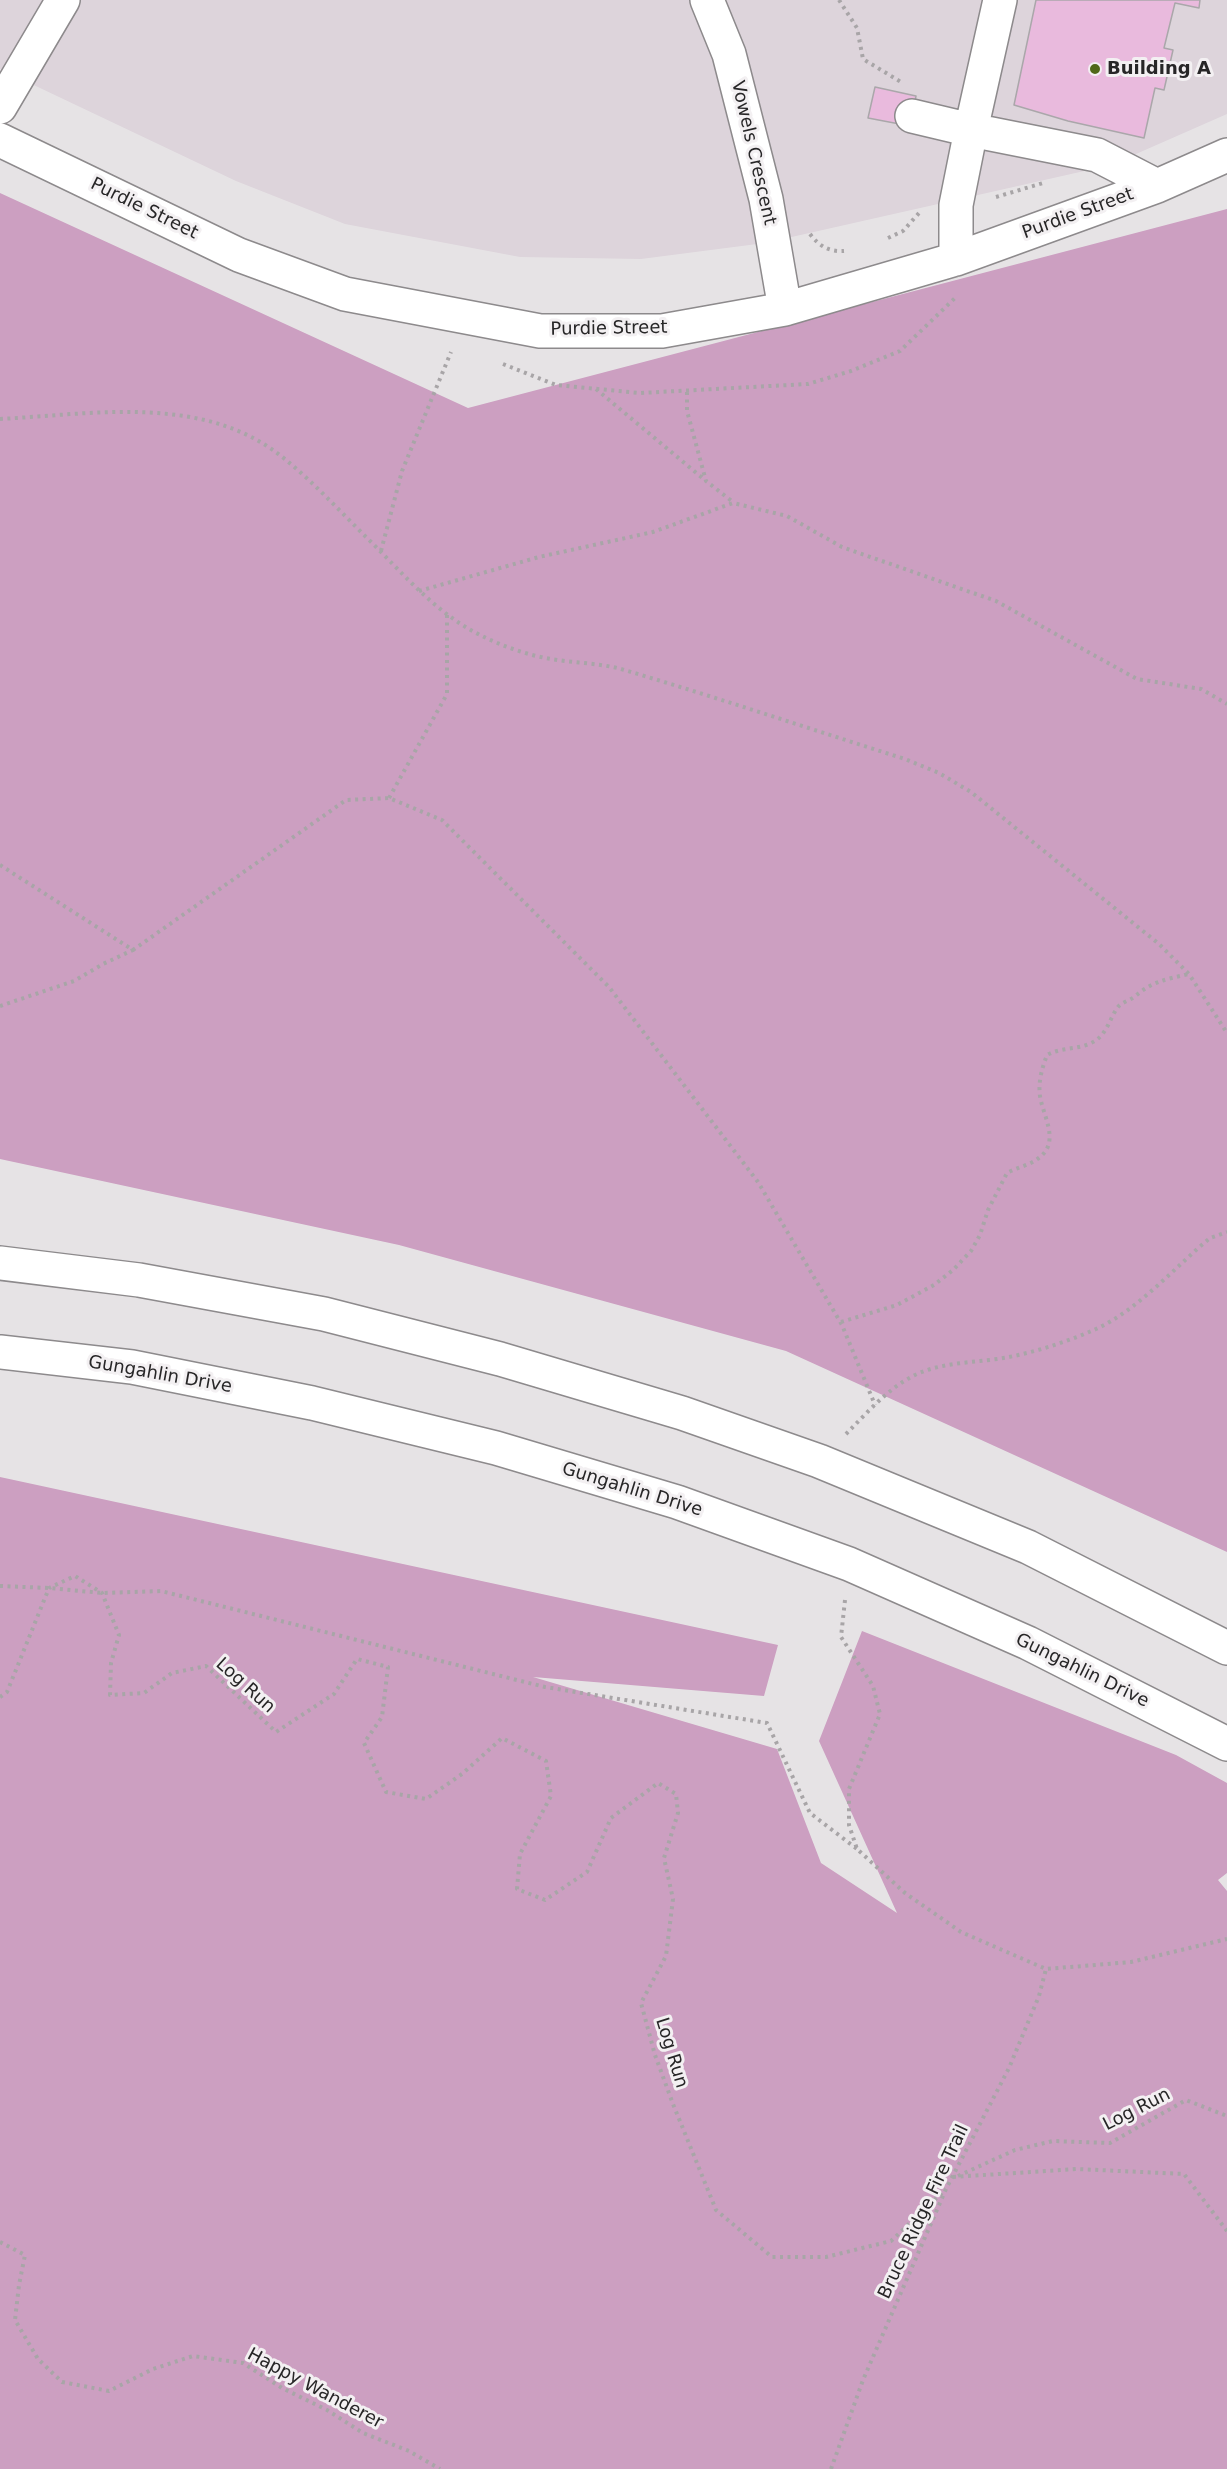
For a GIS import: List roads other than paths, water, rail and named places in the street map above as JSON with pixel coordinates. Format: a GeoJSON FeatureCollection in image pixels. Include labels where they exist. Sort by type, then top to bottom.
{"type":"FeatureCollection","features":[{"type":"Feature","properties":{"kind":"main road"},"geometry":{"type":"LineString","coordinates":[[0,107],[63,0]]}},
{"type":"Feature","properties":{"kind":"main road","name":"Vowels Crescent"},"geometry":{"type":"LineString","coordinates":[[707,0],[729,54],[766,199],[785,309]]}},
{"type":"Feature","properties":{"kind":"main road"},"geometry":{"type":"LineString","coordinates":[[956,259],[956,205],[1000,0]]}},
{"type":"Feature","properties":{"kind":"main road"},"geometry":{"type":"LineString","coordinates":[[912,116],[1097,155],[1157,186]]}},
{"type":"Feature","properties":{"kind":"main road","name":"Purdie Street"},"geometry":{"type":"LineString","coordinates":[[0,140],[239,255],[345,294],[540,331],[662,331],[785,309],[956,259],[1157,186],[1227,155]]}},
{"type":"Feature","properties":{"kind":"main road"},"geometry":{"type":"LineString","coordinates":[[0,1263],[139,1280],[324,1314],[500,1359],[682,1413],[819,1461],[1028,1547],[1227,1648]]}},
{"type":"Feature","properties":{"kind":"main road","name":"Gungahlin Drive"},"geometry":{"type":"LineString","coordinates":[[0,1352],[132,1367],[312,1403],[496,1448],[677,1502],[849,1564],[1028,1643],[1227,1744]]}},
{"type":"Feature","properties":{"kind":"place","name":"Building A"},"geometry":{"type":"Point","coordinates":[1095,69]}}]}
